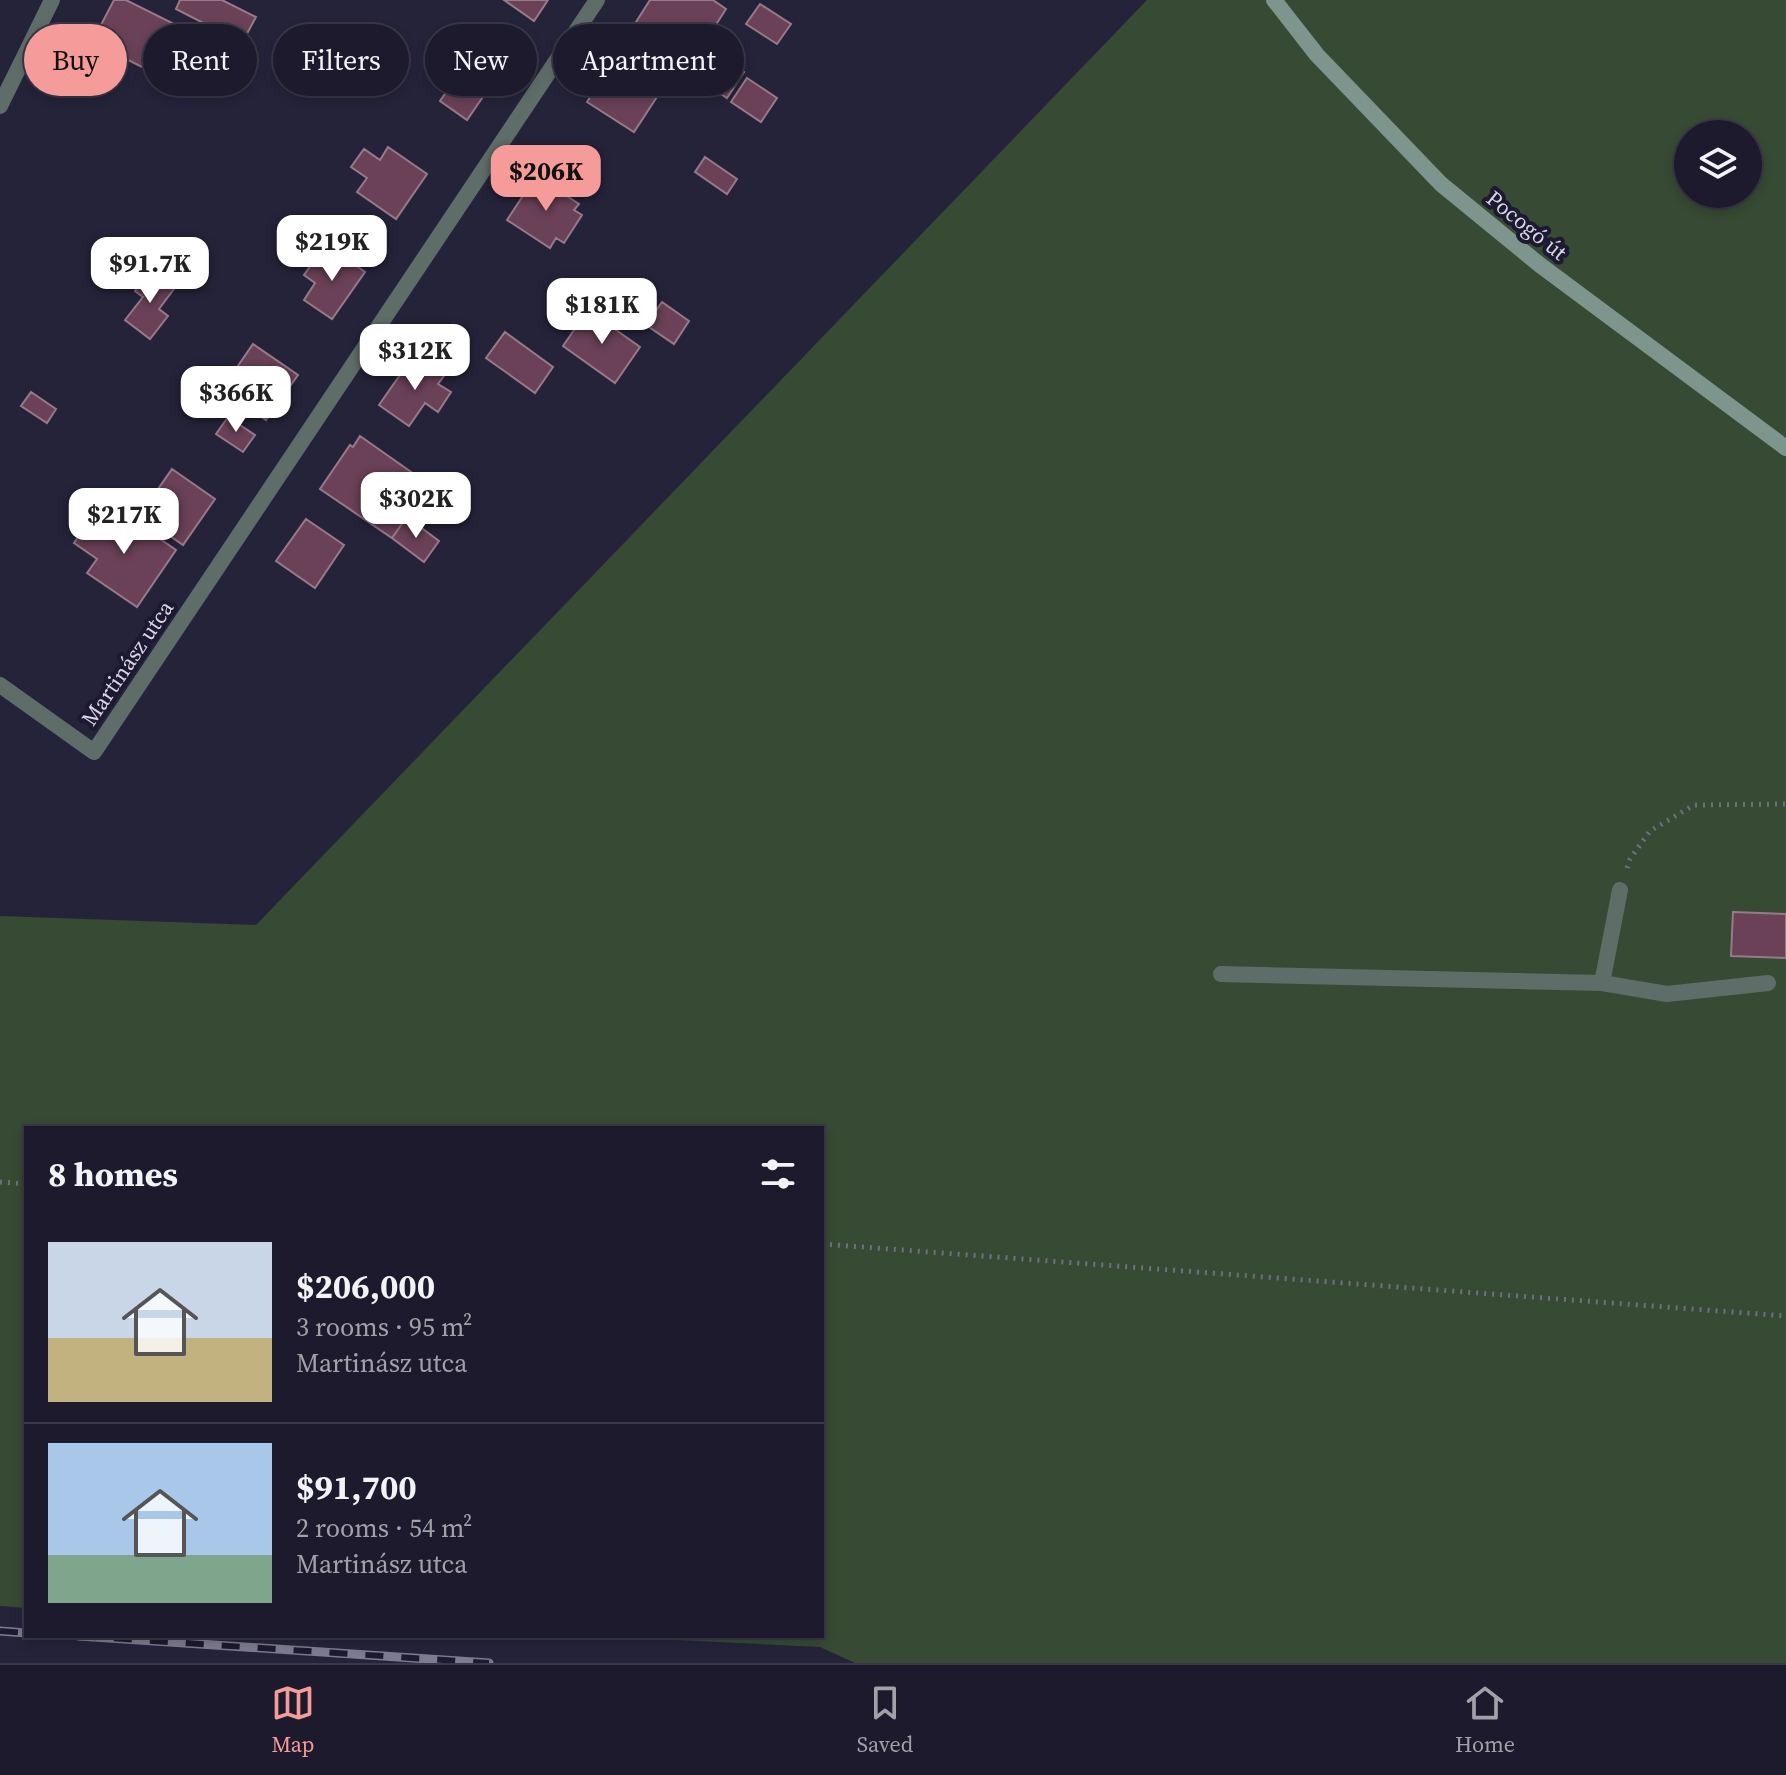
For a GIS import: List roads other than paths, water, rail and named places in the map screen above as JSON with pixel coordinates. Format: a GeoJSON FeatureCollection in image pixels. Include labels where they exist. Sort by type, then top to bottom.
{"type":"FeatureCollection","features":[{"type":"Feature","properties":{"kind":"main road","name":"Pocogó út"},"geometry":{"type":"LineString","coordinates":[[1274,0],[1317,55],[1441,184],[1540,265],[1786,448]]}},
{"type":"Feature","properties":{"kind":"street"},"geometry":{"type":"LineString","coordinates":[[0,106],[52,0]]}},
{"type":"Feature","properties":{"kind":"street","name":"Martinász utca"},"geometry":{"type":"LineString","coordinates":[[0,685],[94,752],[597,0]]}},
{"type":"Feature","properties":{"kind":"street"},"geometry":{"type":"LineString","coordinates":[[1602,983],[1620,890]]}},
{"type":"Feature","properties":{"kind":"street"},"geometry":{"type":"LineString","coordinates":[[1221,974],[1602,983],[1667,994],[1768,983]]}},
{"type":"Feature","properties":{"kind":"railway"},"geometry":{"type":"LineString","coordinates":[[0,1631],[24,1633]]}},
{"type":"Feature","properties":{"kind":"railway"},"geometry":{"type":"LineString","coordinates":[[108,1638],[489,1663]]}}]}
